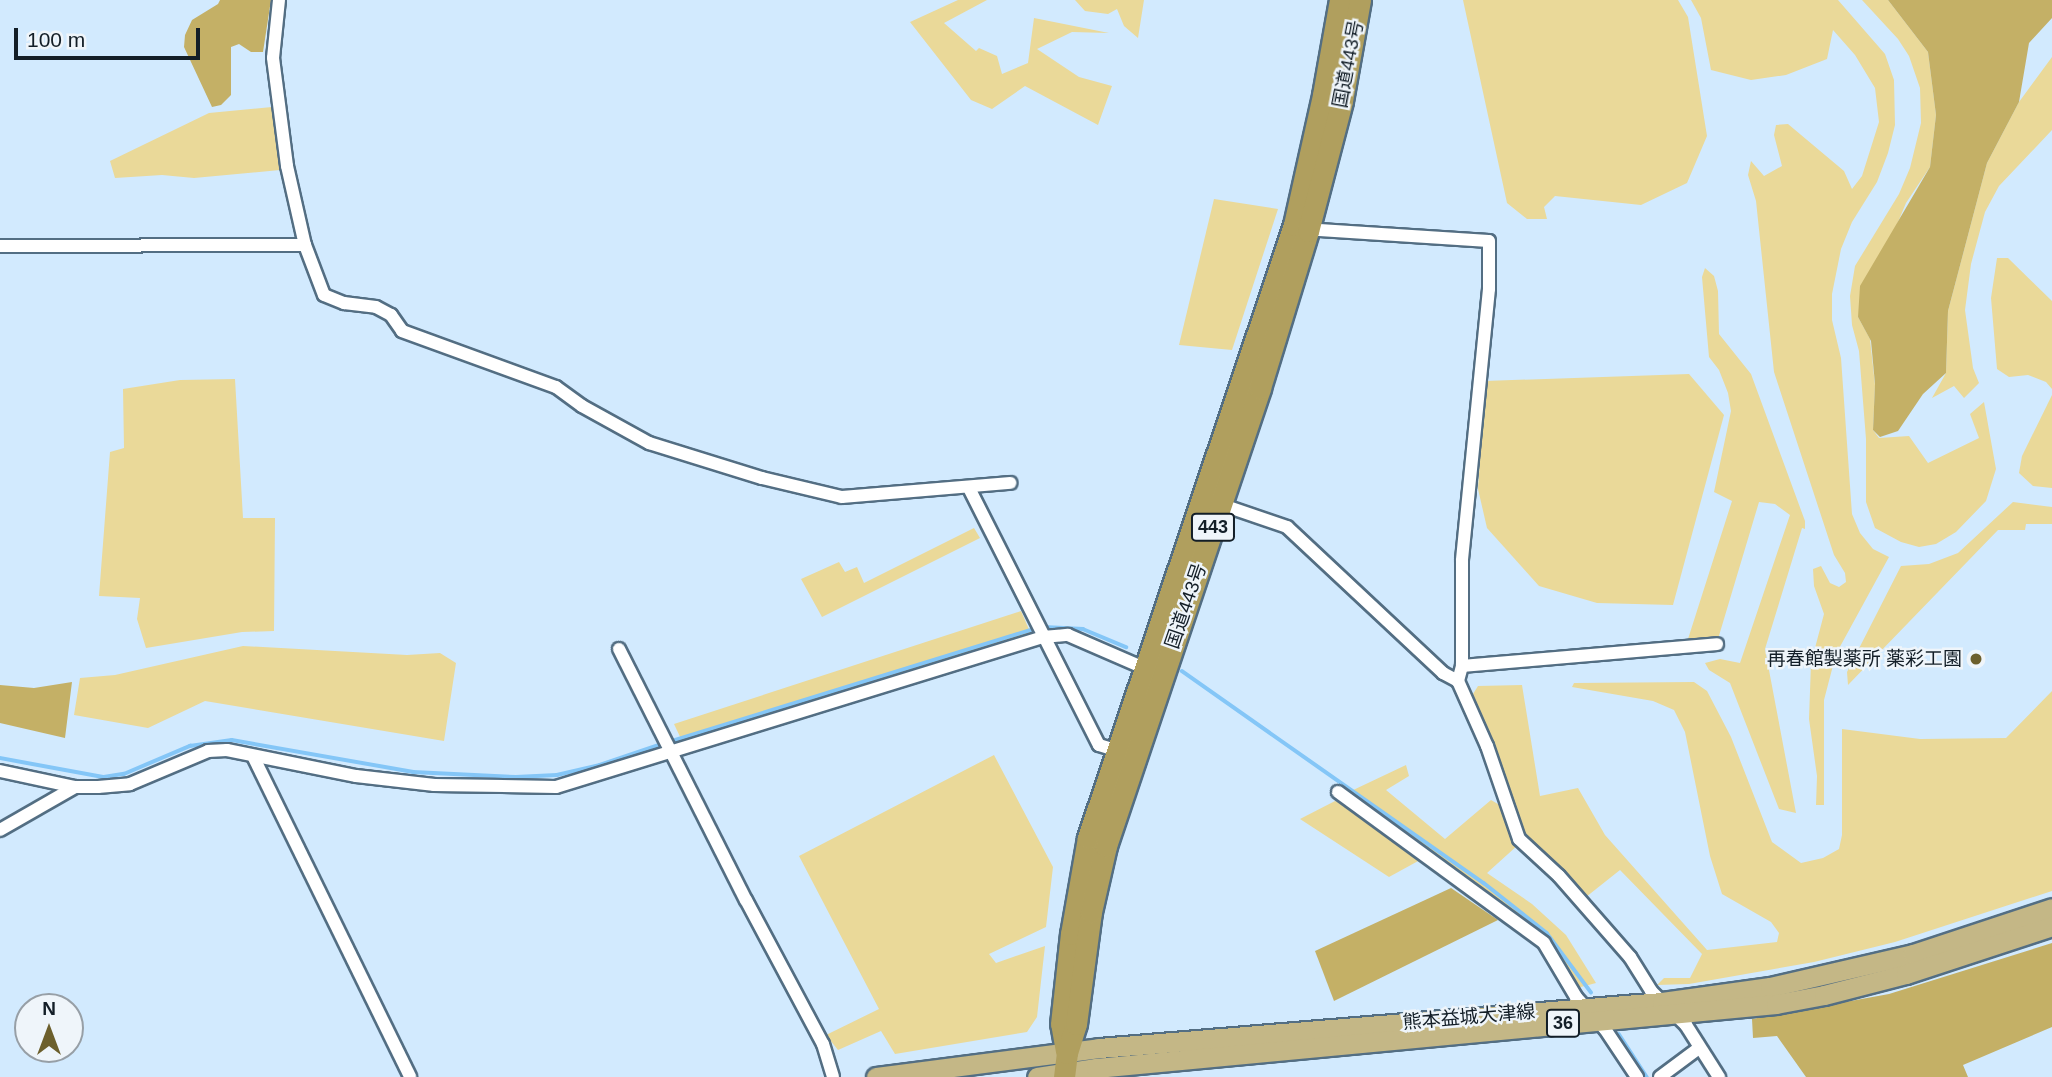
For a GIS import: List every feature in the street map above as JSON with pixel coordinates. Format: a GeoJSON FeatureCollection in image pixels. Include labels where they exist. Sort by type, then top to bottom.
{"type":"FeatureCollection","features":[{"type":"Feature","properties":{"kind":"highway","name":"国道443号"},"geometry":{"type":"LineString","coordinates":[[1301,228],[1340,0]]}},
{"type":"Feature","properties":{"kind":"highway","name":"国道443号"},"geometry":{"type":"LineString","coordinates":[[1065,1067],[1076,1024],[1088,923],[1106,846],[1212,501],[1342,101],[1360,0]]}},
{"type":"Feature","properties":{"kind":"highway","name":"国道443号"},"geometry":{"type":"LineString","coordinates":[[1065,1067],[1061,1024],[1071,933],[1088,838],[1144,668],[1212,501]]}},
{"type":"Feature","properties":{"kind":"main road","name":"熊本益城大津線"},"geometry":{"type":"LineString","coordinates":[[1669,1009],[1913,954],[2052,908]]}},
{"type":"Feature","properties":{"kind":"main road","name":"熊本益城大津線"},"geometry":{"type":"LineString","coordinates":[[876,1077],[1065,1067],[1590,1013],[1824,995],[1933,965],[2052,926]]}},
{"type":"Feature","properties":{"kind":"main road","name":"熊本益城大津線"},"geometry":{"type":"LineString","coordinates":[[1037,1077],[1065,1067]]}},
{"type":"Feature","properties":{"kind":"street"},"geometry":{"type":"LineString","coordinates":[[279,0],[273,58],[287,166],[305,244],[324,295],[344,303],[376,307],[391,315],[402,331],[556,387],[594,413],[649,443],[762,478],[842,497],[1010,483]]}},
{"type":"Feature","properties":{"kind":"street"},"geometry":{"type":"LineString","coordinates":[[1301,228],[1489,241],[1489,289],[1462,561],[1462,666],[1458,681]]}},
{"type":"Feature","properties":{"kind":"street"},"geometry":{"type":"LineString","coordinates":[[0,246],[305,244]]}},
{"type":"Feature","properties":{"kind":"street"},"geometry":{"type":"LineString","coordinates":[[969,488],[1100,745],[1115,750]]}},
{"type":"Feature","properties":{"kind":"street"},"geometry":{"type":"LineString","coordinates":[[1212,501],[1287,527],[1443,673],[1458,681],[1487,746],[1519,839],[1559,876],[1630,957],[1651,991],[1686,1025],[1719,1077]]}},
{"type":"Feature","properties":{"kind":"street"},"geometry":{"type":"LineString","coordinates":[[0,771],[75,787],[130,784],[208,751],[227,750],[254,758],[356,776],[421,783],[556,787],[581,781],[669,745],[1040,630],[1068,635],[1144,668]]}},
{"type":"Feature","properties":{"kind":"street"},"geometry":{"type":"LineString","coordinates":[[1462,666],[1717,645]]}},
{"type":"Feature","properties":{"kind":"street"},"geometry":{"type":"LineString","coordinates":[[619,649],[746,900],[823,1044],[833,1077]]}},
{"type":"Feature","properties":{"kind":"street"},"geometry":{"type":"LineString","coordinates":[[254,758],[410,1077]]}},
{"type":"Feature","properties":{"kind":"street"},"geometry":{"type":"LineString","coordinates":[[0,830],[75,787]]}},
{"type":"Feature","properties":{"kind":"street"},"geometry":{"type":"LineString","coordinates":[[1338,792],[1544,943],[1590,1013],[1637,1077]]}},
{"type":"Feature","properties":{"kind":"street"},"geometry":{"type":"LineString","coordinates":[[1660,1077],[1699,1048]]}},
{"type":"Feature","properties":{"kind":"shaded area"},"geometry":{"type":"Polygon","coordinates":[[[220,0],[271,0],[263,52],[251,52],[239,44],[231,47],[231,95],[221,105],[212,107],[184,47],[185,35],[192,20],[220,0]]]}},
{"type":"Feature","properties":{"kind":"shaded area"},"geometry":{"type":"Polygon","coordinates":[[[958,0],[987,0],[944,23],[976,51],[979,48],[997,56],[1002,74],[1028,63],[1034,18],[1109,33],[1072,32],[1037,49],[1079,77],[1112,86],[1098,125],[1025,86],[992,109],[971,100],[910,22],[958,0]]]}},
{"type":"Feature","properties":{"kind":"shaded area"},"geometry":{"type":"Polygon","coordinates":[[[1075,0],[1144,0],[1138,38],[1124,26],[1117,9],[1108,14],[1085,11],[1075,0]]]}},
{"type":"Feature","properties":{"kind":"shaded area"},"geometry":{"type":"Polygon","coordinates":[[[1463,0],[1678,0],[1688,17],[1707,136],[1687,183],[1641,205],[1555,196],[1544,207],[1547,219],[1527,219],[1507,203],[1463,0]]]}},
{"type":"Feature","properties":{"kind":"shaded area"},"geometry":{"type":"Polygon","coordinates":[[[1691,0],[1838,0],[1885,54],[1894,80],[1895,125],[1888,153],[1877,182],[1852,222],[1841,249],[1832,294],[1832,320],[1841,358],[1852,514],[1860,533],[1873,549],[1889,557],[1836,654],[1824,700],[1824,805],[1816,805],[1817,776],[1809,719],[1811,663],[1824,614],[1814,586],[1813,569],[1821,566],[1830,583],[1839,587],[1846,582],[1845,573],[1834,555],[1774,372],[1756,201],[1748,175],[1751,161],[1764,176],[1782,166],[1774,135],[1776,125],[1788,124],[1844,171],[1852,189],[1862,176],[1879,122],[1875,88],[1855,55],[1833,30],[1827,59],[1786,75],[1751,80],[1711,70],[1701,18],[1691,0]]]}},
{"type":"Feature","properties":{"kind":"shaded area"},"geometry":{"type":"Polygon","coordinates":[[[1862,0],[1888,0],[1928,52],[1936,115],[1930,167],[1906,203],[1858,317],[1870,339],[1875,385],[1873,430],[1879,438],[1909,436],[1928,463],[1979,438],[1970,414],[1984,402],[1996,469],[1986,501],[1956,532],[1936,544],[1919,547],[1901,542],[1875,528],[1866,502],[1866,439],[1859,351],[1852,325],[1850,296],[1855,266],[1899,194],[1910,168],[1921,123],[1920,88],[1909,56],[1898,39],[1862,0]]]}},
{"type":"Feature","properties":{"kind":"shaded area"},"geometry":{"type":"Polygon","coordinates":[[[1888,0],[2052,0],[2052,18],[2029,43],[2019,102],[1987,163],[1948,311],[1946,373],[1923,394],[1898,431],[1880,437],[1873,430],[1875,384],[1871,341],[1858,317],[1860,286],[1930,167],[1936,115],[1928,52],[1888,0]]]}},
{"type":"Feature","properties":{"kind":"shaded area"},"geometry":{"type":"Polygon","coordinates":[[[2052,57],[2052,130],[1999,186],[1985,212],[1971,264],[1965,310],[1973,368],[1979,383],[1964,398],[1954,386],[1932,398],[1946,373],[1948,311],[1987,163],[2019,102],[2052,57]]]}},
{"type":"Feature","properties":{"kind":"shaded area"},"geometry":{"type":"Polygon","coordinates":[[[272,107],[280,170],[194,178],[162,175],[115,178],[110,161],[209,113],[272,107]]]}},
{"type":"Feature","properties":{"kind":"shaded area"},"geometry":{"type":"Polygon","coordinates":[[[1214,199],[1278,209],[1232,350],[1179,345],[1214,199]]]}},
{"type":"Feature","properties":{"kind":"shaded area"},"geometry":{"type":"Polygon","coordinates":[[[1997,258],[2008,258],[2052,301],[2052,389],[2046,382],[2028,375],[2009,377],[1997,369],[1991,298],[1997,258]]]}},
{"type":"Feature","properties":{"kind":"shaded area"},"geometry":{"type":"Polygon","coordinates":[[[1705,268],[1714,276],[1718,291],[1719,334],[1751,374],[1805,521],[1805,529],[1802,528],[1765,649],[1796,813],[1779,809],[1730,683],[1709,670],[1705,663],[1720,659],[1740,663],[1790,515],[1775,504],[1759,502],[1718,639],[1688,639],[1732,501],[1714,492],[1731,411],[1728,393],[1719,370],[1709,357],[1702,277],[1705,268]]]}},
{"type":"Feature","properties":{"kind":"shaded area"},"geometry":{"type":"Polygon","coordinates":[[[1689,374],[1724,415],[1673,605],[1597,603],[1539,586],[1487,528],[1478,489],[1485,381],[1689,374]]]}},
{"type":"Feature","properties":{"kind":"shaded area"},"geometry":{"type":"Polygon","coordinates":[[[235,379],[243,518],[275,518],[274,631],[242,632],[146,648],[137,619],[140,598],[99,596],[110,452],[124,448],[123,389],[180,380],[235,379]]]}},
{"type":"Feature","properties":{"kind":"shaded area"},"geometry":{"type":"Polygon","coordinates":[[[2052,395],[2052,488],[2033,486],[2019,473],[2022,456],[2052,395]]]}},
{"type":"Feature","properties":{"kind":"shaded area"},"geometry":{"type":"Polygon","coordinates":[[[2013,502],[2052,507],[2052,524],[2026,524],[2025,530],[1998,530],[1848,685],[1847,672],[1901,566],[1929,564],[1958,553],[2013,502]]]}},
{"type":"Feature","properties":{"kind":"shaded area"},"geometry":{"type":"Polygon","coordinates":[[[974,528],[980,538],[822,617],[801,579],[839,562],[845,572],[857,567],[864,583],[974,528]]]}},
{"type":"Feature","properties":{"kind":"shaded area"},"geometry":{"type":"Polygon","coordinates":[[[1021,611],[1031,634],[683,743],[674,724],[1021,611]]]}},
{"type":"Feature","properties":{"kind":"shaded area"},"geometry":{"type":"Polygon","coordinates":[[[243,646],[407,655],[440,653],[456,663],[444,741],[205,701],[148,728],[74,715],[80,678],[115,675],[243,646]]]}},
{"type":"Feature","properties":{"kind":"shaded area"},"geometry":{"type":"Polygon","coordinates":[[[72,682],[65,738],[0,723],[0,685],[34,688],[72,682]]]}},
{"type":"Feature","properties":{"kind":"shaded area"},"geometry":{"type":"Polygon","coordinates":[[[1694,682],[1707,691],[1731,737],[1772,842],[1801,863],[1823,858],[1839,849],[1842,835],[1842,729],[1920,739],[2006,738],[2052,691],[2052,891],[1895,942],[1814,962],[1689,984],[1657,985],[1664,978],[1690,978],[1702,954],[1620,870],[1586,897],[1528,836],[1487,873],[1532,904],[1566,935],[1596,983],[1577,988],[1546,938],[1349,792],[1406,765],[1409,776],[1386,790],[1445,839],[1491,800],[1503,807],[1513,800],[1473,694],[1478,686],[1522,685],[1540,796],[1578,788],[1605,835],[1707,950],[1777,942],[1779,933],[1771,922],[1722,894],[1710,856],[1685,732],[1674,710],[1653,701],[1572,687],[1574,683],[1694,682]]]}},
{"type":"Feature","properties":{"kind":"shaded area"},"geometry":{"type":"Polygon","coordinates":[[[994,755],[1053,867],[1046,927],[989,954],[996,963],[1045,946],[1037,1017],[1027,1032],[895,1054],[881,1031],[838,1050],[826,1035],[879,1009],[799,856],[994,755]]]}},
{"type":"Feature","properties":{"kind":"shaded area"},"geometry":{"type":"Polygon","coordinates":[[[1335,801],[1347,806],[1420,860],[1389,877],[1300,819],[1335,801]]]}},
{"type":"Feature","properties":{"kind":"shaded area"},"geometry":{"type":"Polygon","coordinates":[[[1451,888],[1498,920],[1334,1001],[1315,951],[1451,888]]]}},
{"type":"Feature","properties":{"kind":"shaded area"},"geometry":{"type":"Polygon","coordinates":[[[2052,943],[2052,1027],[1963,1065],[1968,1077],[1806,1077],[1777,1036],[1753,1038],[1752,1019],[1889,994],[2052,943]]]}},
{"type":"Feature","properties":{"kind":"waterway"},"geometry":{"type":"LineString","coordinates":[[1044,627],[1083,629],[1126,647]]}},
{"type":"Feature","properties":{"kind":"waterway"},"geometry":{"type":"LineString","coordinates":[[669,742],[1037,628]]}},
{"type":"Feature","properties":{"kind":"waterway"},"geometry":{"type":"LineString","coordinates":[[1182,671],[1484,883],[1547,933],[1591,992]]}},
{"type":"Feature","properties":{"kind":"waterway"},"geometry":{"type":"LineString","coordinates":[[0,758],[104,777],[124,774],[190,746],[232,740],[413,772],[516,777],[557,775],[600,765],[662,744]]}},
{"type":"Feature","properties":{"kind":"waterway"},"geometry":{"type":"LineString","coordinates":[[1619,1034],[1647,1077]]}},
{"type":"Feature","properties":{"kind":"place","name":"再春館製薬所 薬彩工園"},"geometry":{"type":"Point","coordinates":[1976,659]}}]}
